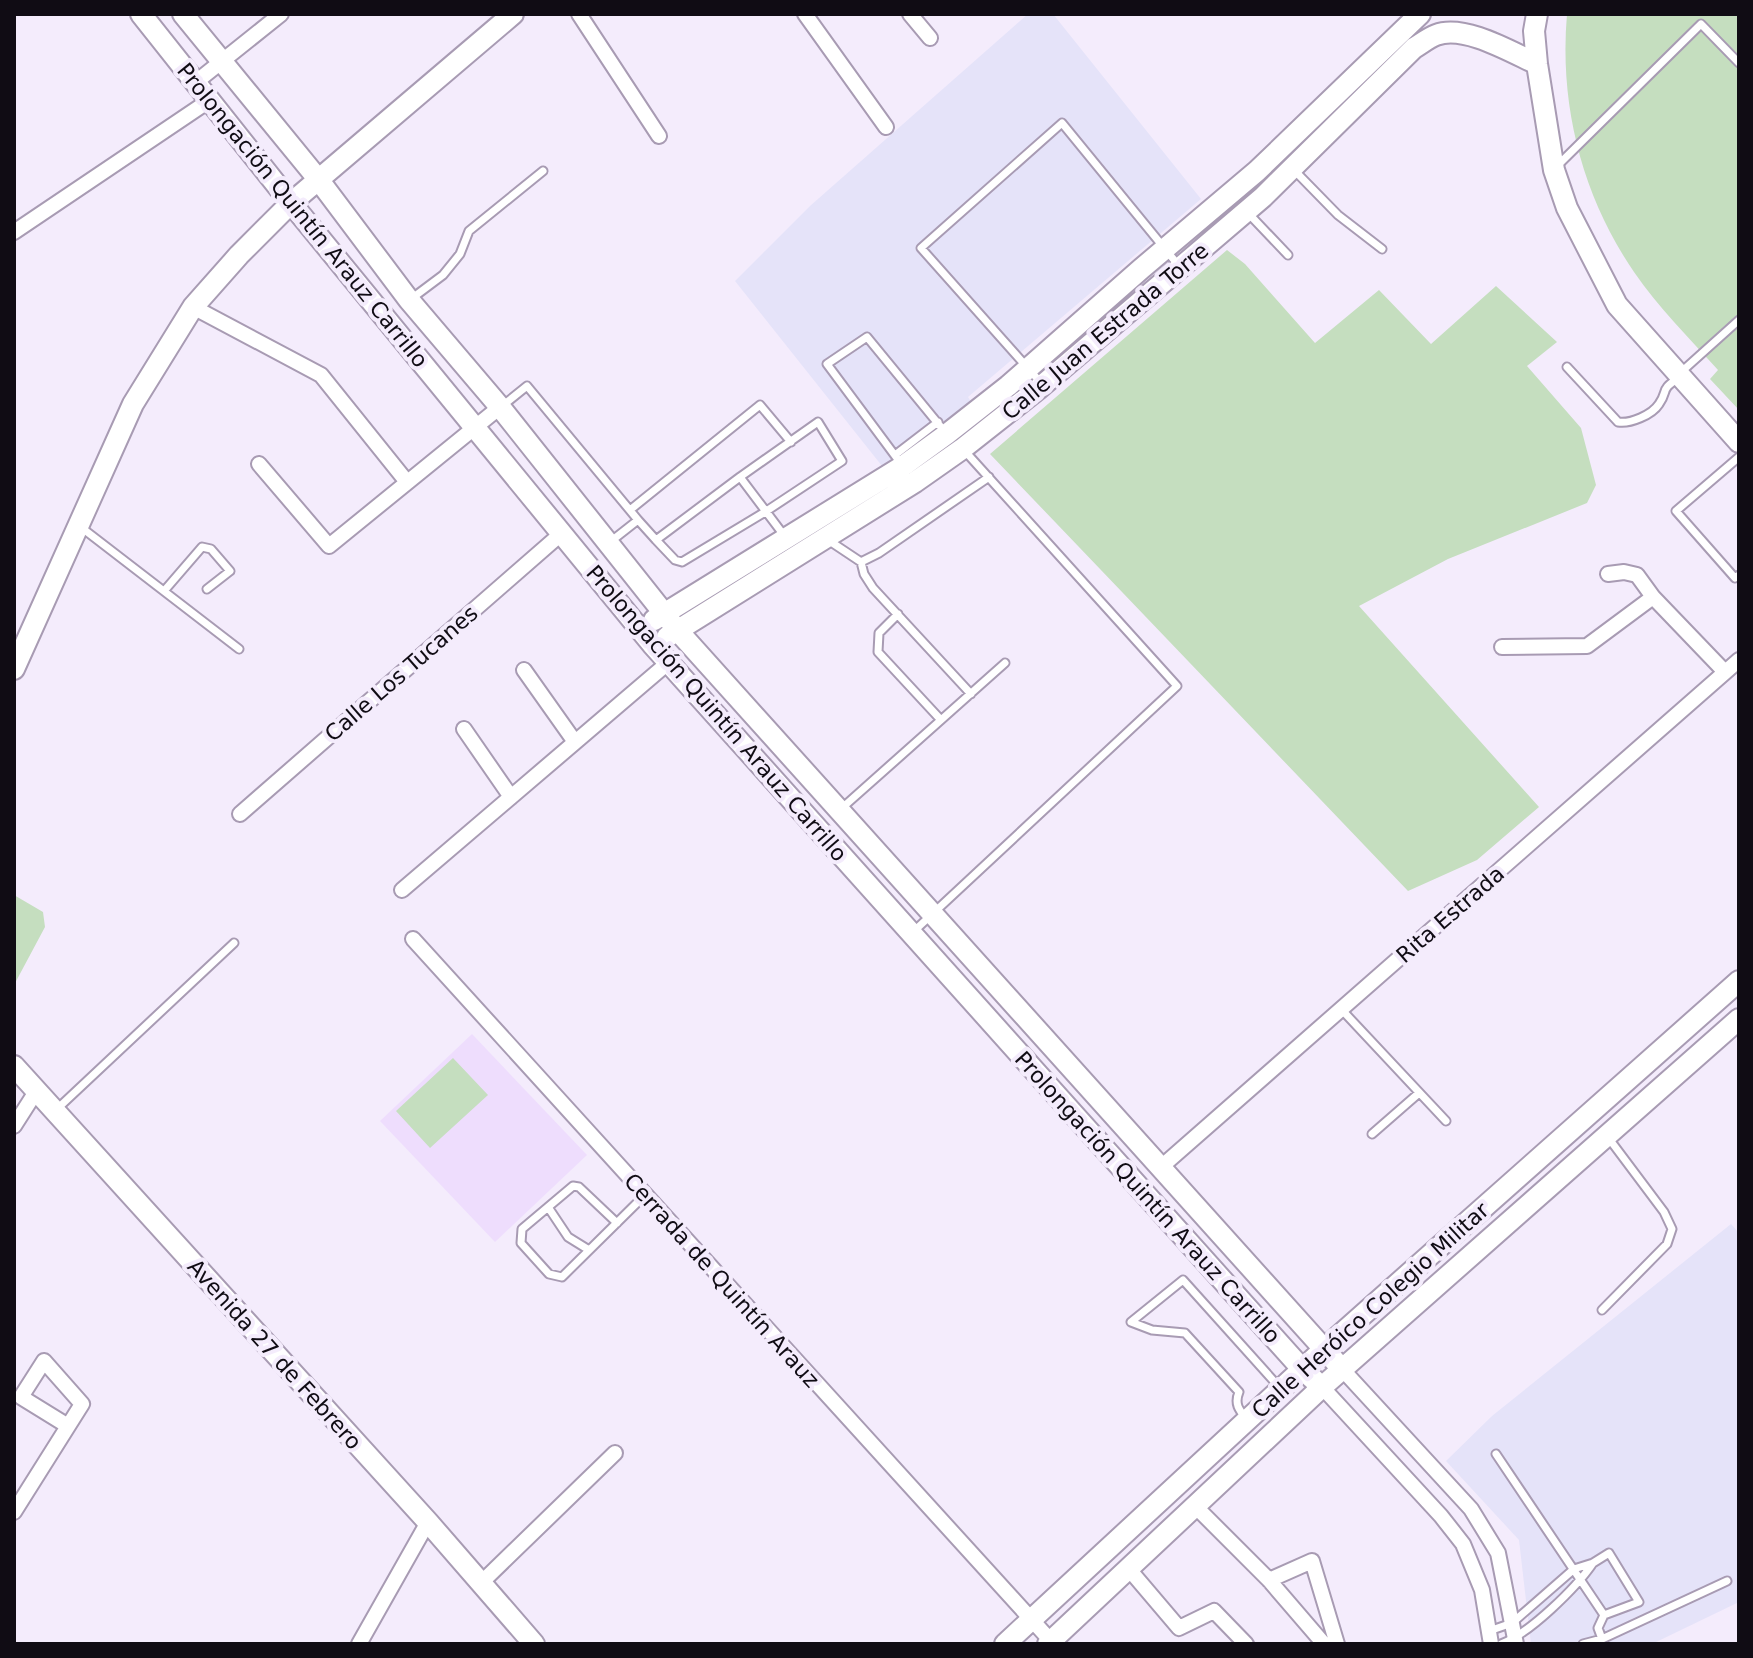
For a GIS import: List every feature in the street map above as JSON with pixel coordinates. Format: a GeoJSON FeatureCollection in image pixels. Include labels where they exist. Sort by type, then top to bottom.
{"type":"FeatureCollection","features":[{"type":"Feature","properties":{"kind":"street","name":"Prolongación Quintín Arauz Carrillo"},"geometry":{"type":"LineString","coordinates":[[141,14],[291,203],[646,637],[1303,1370],[1322,1387]]}},
{"type":"Feature","properties":{"kind":"street","name":"Prolongación Quintín Arauz Carrillo"},"geometry":{"type":"LineString","coordinates":[[183,14],[318,179],[409,300],[500,407],[678,631],[1342,1369]]}},
{"type":"Feature","properties":{"kind":"street"},"geometry":{"type":"LineString","coordinates":[[196,82],[281,14]]}},
{"type":"Feature","properties":{"kind":"street"},"geometry":{"type":"LineString","coordinates":[[14,669],[133,404],[193,307],[291,203],[513,14]]}},
{"type":"Feature","properties":{"kind":"street"},"geometry":{"type":"LineString","coordinates":[[579,14],[659,136]]}},
{"type":"Feature","properties":{"kind":"street"},"geometry":{"type":"LineString","coordinates":[[805,14],[886,127]]}},
{"type":"Feature","properties":{"kind":"street"},"geometry":{"type":"LineString","coordinates":[[910,14],[930,38]]}},
{"type":"Feature","properties":{"kind":"street","name":"Calle Juan Estrada Torre"},"geometry":{"type":"LineString","coordinates":[[646,637],[678,631],[915,482],[949,435],[1257,171],[1420,14]]}},
{"type":"Feature","properties":{"kind":"street"},"geometry":{"type":"LineString","coordinates":[[1537,14],[1534,31],[1537,64],[1554,170],[1567,208],[1617,305],[1739,442]]}},
{"type":"Feature","properties":{"kind":"street","name":"Calle Juan Estrada Torre"},"geometry":{"type":"LineString","coordinates":[[646,637],[663,613],[786,539],[899,461],[1043,385],[1247,211],[1414,48],[1438,34],[1462,33],[1537,64]]}},
{"type":"Feature","properties":{"kind":"street"},"geometry":{"type":"LineString","coordinates":[[14,232],[210,100]]}},
{"type":"Feature","properties":{"kind":"street"},"geometry":{"type":"LineString","coordinates":[[1290,139],[1298,162]]}},
{"type":"Feature","properties":{"kind":"street"},"geometry":{"type":"LineString","coordinates":[[193,307],[321,375],[407,482]]}},
{"type":"Feature","properties":{"kind":"street"},"geometry":{"type":"LineString","coordinates":[[259,464],[329,546],[500,407]]}},
{"type":"Feature","properties":{"kind":"street","name":"Calle Los Tucanes"},"geometry":{"type":"LineString","coordinates":[[240,814],[562,533]]}},
{"type":"Feature","properties":{"kind":"street"},"geometry":{"type":"LineString","coordinates":[[1608,574],[1624,572],[1637,575],[1653,597],[1725,672]]}},
{"type":"Feature","properties":{"kind":"street"},"geometry":{"type":"LineString","coordinates":[[1502,647],[1587,646],[1653,597]]}},
{"type":"Feature","properties":{"kind":"street","name":"Rita Estrada"},"geometry":{"type":"LineString","coordinates":[[1160,1168],[1739,660]]}},
{"type":"Feature","properties":{"kind":"street"},"geometry":{"type":"LineString","coordinates":[[402,890],[669,662]]}},
{"type":"Feature","properties":{"kind":"street"},"geometry":{"type":"LineString","coordinates":[[524,670],[575,742]]}},
{"type":"Feature","properties":{"kind":"street"},"geometry":{"type":"LineString","coordinates":[[464,729],[511,797]]}},
{"type":"Feature","properties":{"kind":"street"},"geometry":{"type":"LineString","coordinates":[[775,780],[795,761]]}},
{"type":"Feature","properties":{"kind":"street","name":"Cerrada de Quintín Arauz"},"geometry":{"type":"LineString","coordinates":[[413,939],[1032,1620],[1049,1643]]}},
{"type":"Feature","properties":{"kind":"street","name":"Calle Heróico Colegio Militar"},"geometry":{"type":"LineString","coordinates":[[1005,1644],[1323,1350],[1739,981]]}},
{"type":"Feature","properties":{"kind":"street","name":"Calle Heróico Colegio Militar"},"geometry":{"type":"LineString","coordinates":[[1049,1643],[1322,1387],[1739,1019]]}},
{"type":"Feature","properties":{"kind":"street","name":"Avenida 27 de Febrero"},"geometry":{"type":"LineString","coordinates":[[14,1066],[428,1522],[534,1644]]}},
{"type":"Feature","properties":{"kind":"street"},"geometry":{"type":"LineString","coordinates":[[14,1126],[37,1090]]}},
{"type":"Feature","properties":{"kind":"street"},"geometry":{"type":"LineString","coordinates":[[1101,1144],[1122,1126]]}},
{"type":"Feature","properties":{"kind":"street"},"geometry":{"type":"LineString","coordinates":[[14,1512],[82,1404],[44,1361],[21,1397],[68,1426]]}},
{"type":"Feature","properties":{"kind":"street"},"geometry":{"type":"LineString","coordinates":[[1342,1369],[1471,1509],[1498,1553],[1512,1623],[1511,1642]]}},
{"type":"Feature","properties":{"kind":"street"},"geometry":{"type":"LineString","coordinates":[[1322,1387],[1463,1544],[1482,1590],[1490,1638]]}},
{"type":"Feature","properties":{"kind":"street"},"geometry":{"type":"LineString","coordinates":[[481,1583],[615,1453]]}},
{"type":"Feature","properties":{"kind":"street"},"geometry":{"type":"LineString","coordinates":[[1195,1506],[1269,1580],[1324,1644]]}},
{"type":"Feature","properties":{"kind":"street"},"geometry":{"type":"LineString","coordinates":[[359,1644],[428,1522]]}},
{"type":"Feature","properties":{"kind":"street"},"geometry":{"type":"LineString","coordinates":[[1269,1580],[1312,1561],[1337,1644]]}},
{"type":"Feature","properties":{"kind":"street"},"geometry":{"type":"LineString","coordinates":[[1128,1568],[1179,1628],[1214,1611],[1246,1644]]}},
{"type":"Feature","properties":{"kind":"lane"},"geometry":{"type":"LineString","coordinates":[[1554,170],[1701,24],[1739,63]]}},
{"type":"Feature","properties":{"kind":"lane"},"geometry":{"type":"LineString","coordinates":[[1043,385],[921,248],[1062,123],[1180,268]]}},
{"type":"Feature","properties":{"kind":"lane"},"geometry":{"type":"LineString","coordinates":[[1298,162],[1338,215],[1382,249]]}},
{"type":"Feature","properties":{"kind":"lane"},"geometry":{"type":"LineString","coordinates":[[409,300],[443,275],[460,254],[469,231],[543,171]]}},
{"type":"Feature","properties":{"kind":"lane"},"geometry":{"type":"LineString","coordinates":[[1247,211],[1288,255]]}},
{"type":"Feature","properties":{"kind":"lane"},"geometry":{"type":"LineString","coordinates":[[1567,367],[1618,422],[1624,424],[1647,414],[1661,403],[1667,385],[1739,320]]}},
{"type":"Feature","properties":{"kind":"lane"},"geometry":{"type":"LineString","coordinates":[[899,461],[827,364],[867,337],[949,435],[1177,686],[911,933]]}},
{"type":"Feature","properties":{"kind":"lane"},"geometry":{"type":"LineString","coordinates":[[500,407],[527,386],[638,520],[656,540],[675,560],[682,562],[842,461],[818,422],[656,540]]}},
{"type":"Feature","properties":{"kind":"lane"},"geometry":{"type":"LineString","coordinates":[[630,510],[760,405],[791,442]]}},
{"type":"Feature","properties":{"kind":"lane"},"geometry":{"type":"LineString","coordinates":[[1738,578],[1676,511],[1739,457]]}},
{"type":"Feature","properties":{"kind":"lane"},"geometry":{"type":"LineString","coordinates":[[740,477],[799,556]]}},
{"type":"Feature","properties":{"kind":"lane"},"geometry":{"type":"LineString","coordinates":[[861,562],[879,553],[989,477]]}},
{"type":"Feature","properties":{"kind":"lane"},"geometry":{"type":"LineString","coordinates":[[608,544],[638,520]]}},
{"type":"Feature","properties":{"kind":"lane"},"geometry":{"type":"LineString","coordinates":[[77,524],[239,649]]}},
{"type":"Feature","properties":{"kind":"lane"},"geometry":{"type":"LineString","coordinates":[[826,538],[861,562],[873,588],[971,694]]}},
{"type":"Feature","properties":{"kind":"lane"},"geometry":{"type":"LineString","coordinates":[[164,591],[202,547],[211,549],[230,571],[207,589]]}},
{"type":"Feature","properties":{"kind":"lane"},"geometry":{"type":"LineString","coordinates":[[898,614],[879,633],[878,652],[941,720]]}},
{"type":"Feature","properties":{"kind":"lane"},"geometry":{"type":"LineString","coordinates":[[839,810],[1005,663]]}},
{"type":"Feature","properties":{"kind":"lane"},"geometry":{"type":"LineString","coordinates":[[55,1110],[234,943]]}},
{"type":"Feature","properties":{"kind":"lane"},"geometry":{"type":"LineString","coordinates":[[1341,1009],[1446,1121]]}},
{"type":"Feature","properties":{"kind":"lane"},"geometry":{"type":"LineString","coordinates":[[1372,1134],[1419,1093]]}},
{"type":"Feature","properties":{"kind":"lane"},"geometry":{"type":"LineString","coordinates":[[1602,1310],[1667,1244],[1672,1229],[1664,1212],[1606,1136]]}},
{"type":"Feature","properties":{"kind":"lane"},"geometry":{"type":"LineString","coordinates":[[617,1223],[579,1187],[573,1186],[522,1229],[521,1243],[549,1274],[562,1277],[617,1223],[645,1195]]}},
{"type":"Feature","properties":{"kind":"lane"},"geometry":{"type":"LineString","coordinates":[[548,1207],[568,1237],[589,1250]]}},
{"type":"Feature","properties":{"kind":"lane"},"geometry":{"type":"LineString","coordinates":[[1248,1421],[1238,1408],[1236,1400],[1239,1392],[1185,1333],[1152,1330],[1131,1322],[1183,1280],[1282,1390]]}},
{"type":"Feature","properties":{"kind":"lane"},"geometry":{"type":"LineString","coordinates":[[1496,1454],[1604,1615]]}},
{"type":"Feature","properties":{"kind":"lane"},"geometry":{"type":"LineString","coordinates":[[1490,1638],[1574,1569],[1593,1563],[1609,1553],[1639,1602],[1604,1615],[1598,1628],[1602,1639]]}},
{"type":"Feature","properties":{"kind":"lane"},"geometry":{"type":"LineString","coordinates":[[1511,1642],[1582,1580],[1593,1563]]}},
{"type":"Feature","properties":{"kind":"lane"},"geometry":{"type":"LineString","coordinates":[[1583,1644],[1602,1639],[1727,1581]]}},
{"type":"Feature","properties":{"kind":"shaded area"},"geometry":{"type":"Polygon","coordinates":[[[1028,14],[1053,14],[1201,199],[968,397],[973,405],[886,471],[735,281],[810,206],[1028,14]]]}},
{"type":"Feature","properties":{"kind":"shaded area"},"geometry":{"type":"Polygon","coordinates":[[[472,1034],[587,1155],[495,1242],[380,1121],[472,1034]]]}},
{"type":"Feature","properties":{"kind":"shaded area"},"geometry":{"type":"Polygon","coordinates":[[[1731,1224],[1739,1233],[1739,1602],[1652,1644],[1531,1644],[1519,1540],[1446,1461],[1492,1416],[1731,1224]]]}},
{"type":"Feature","properties":{"kind":"green space"},"geometry":{"type":"Polygon","coordinates":[[[1567,14],[1739,14],[1739,410],[1710,379],[1718,370],[1634,272],[1600,212],[1578,149],[1571,116],[1565,48],[1567,14]]]}},
{"type":"Feature","properties":{"kind":"green space"},"geometry":{"type":"Polygon","coordinates":[[[1227,250],[1245,264],[1315,343],[1379,290],[1431,344],[1496,286],[1557,342],[1527,366],[1581,428],[1596,485],[1587,503],[1448,559],[1359,606],[1539,807],[1477,860],[1408,891],[990,454],[1227,250]]]}},
{"type":"Feature","properties":{"kind":"green space"},"geometry":{"type":"Polygon","coordinates":[[[14,895],[43,912],[45,927],[14,985],[14,895]]]}},
{"type":"Feature","properties":{"kind":"green space"},"geometry":{"type":"Polygon","coordinates":[[[453,1058],[488,1095],[430,1148],[396,1111],[453,1058]]]}}]}
